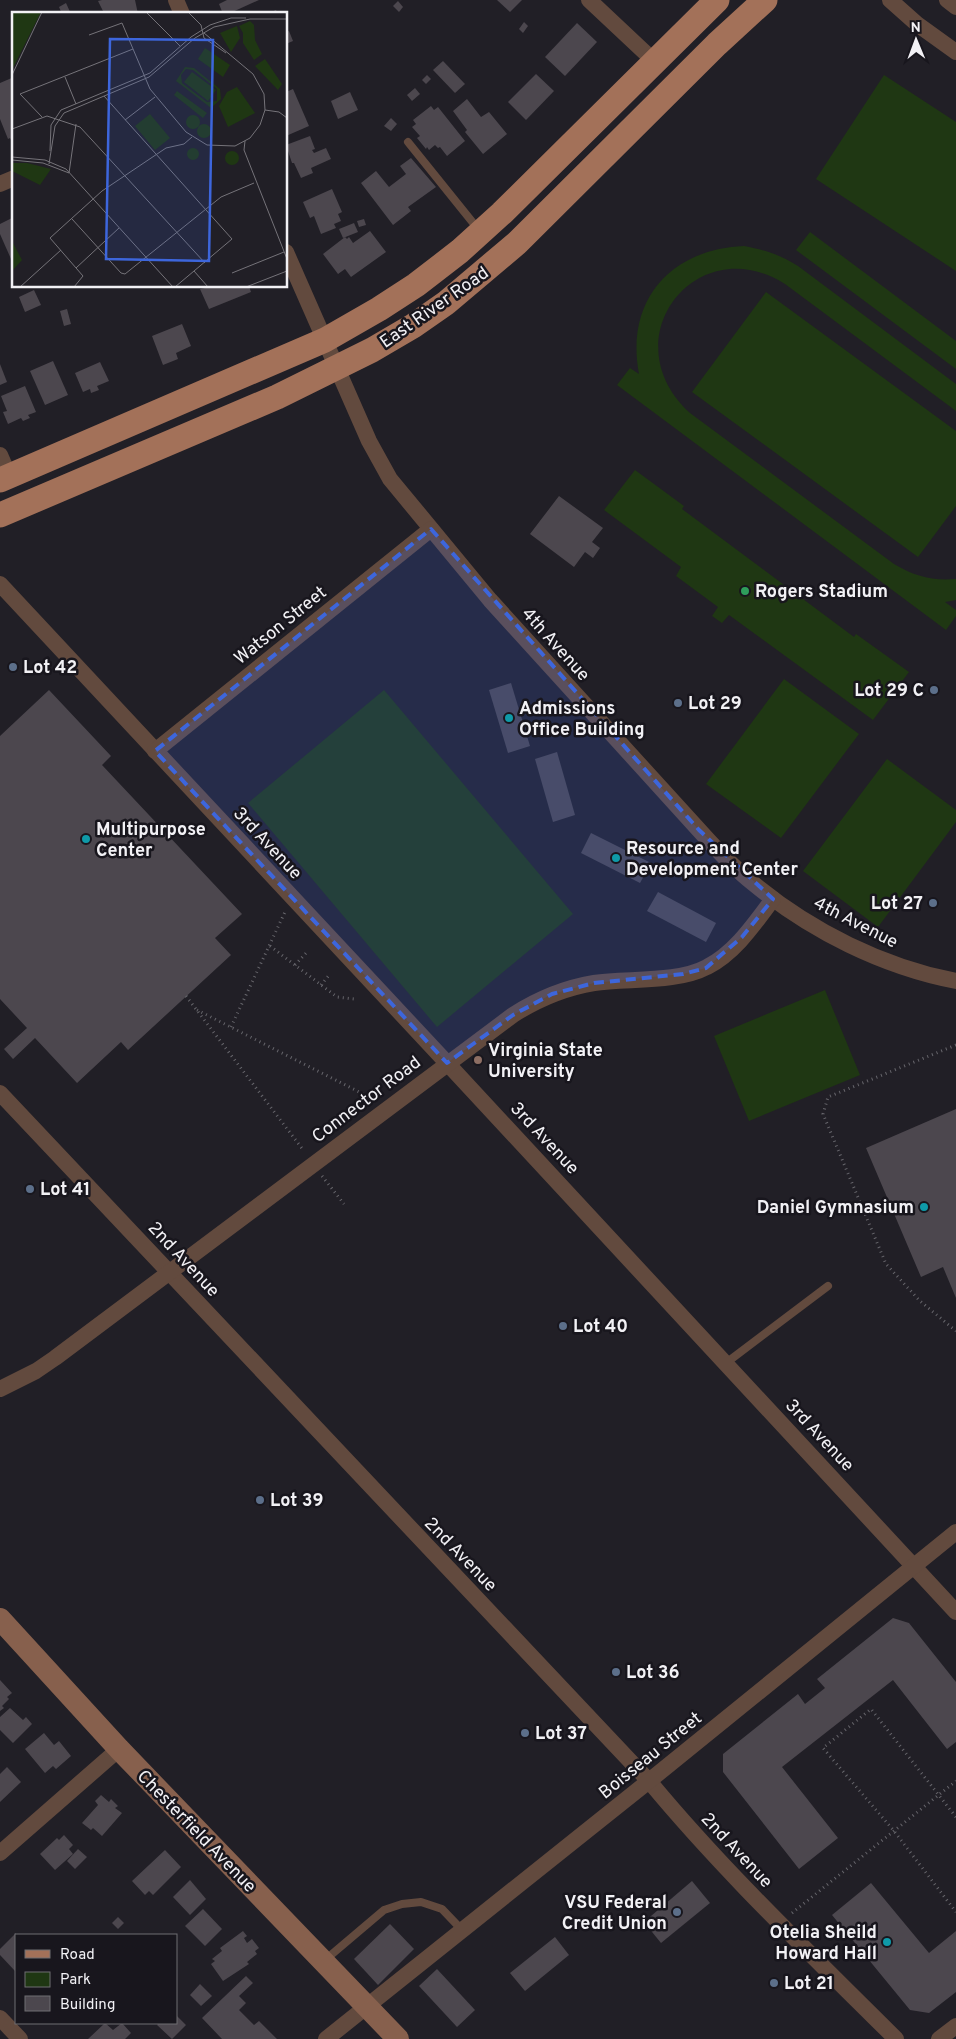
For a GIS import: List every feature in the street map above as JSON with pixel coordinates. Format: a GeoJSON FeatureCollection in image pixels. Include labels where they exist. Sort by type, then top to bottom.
{"type":"FeatureCollection","features":[{"type":"Feature","properties":{"kind":"main road","name":"East River Road"},"geometry":{"type":"LineString","coordinates":[[3,470],[325,340],[416,285],[481,233],[515,201],[717,0]]}},
{"type":"Feature","properties":{"kind":"main road","name":"East River Road"},"geometry":{"type":"LineString","coordinates":[[0,515],[277,397],[372,350],[413,326],[446,303],[489,268],[541,220],[717,44],[765,0]]}},
{"type":"Feature","properties":{"kind":"main road","name":"Chesterfield Avenue"},"geometry":{"type":"LineString","coordinates":[[0,1619],[118,1749],[398,2039]]}},
{"type":"Feature","properties":{"kind":"street"},"geometry":{"type":"LineString","coordinates":[[176,0],[181,12]]}},
{"type":"Feature","properties":{"kind":"street"},"geometry":{"type":"LineString","coordinates":[[589,0],[654,61]]}},
{"type":"Feature","properties":{"kind":"street"},"geometry":{"type":"LineString","coordinates":[[890,0],[917,24],[956,52]]}},
{"type":"Feature","properties":{"kind":"street"},"geometry":{"type":"LineString","coordinates":[[947,0],[956,7]]}},
{"type":"Feature","properties":{"kind":"street"},"geometry":{"type":"LineString","coordinates":[[0,184],[12,179]]}},
{"type":"Feature","properties":{"kind":"street","name":"4th Avenue"},"geometry":{"type":"LineString","coordinates":[[288,257],[380,464],[390,479],[520,634],[699,830],[740,872],[774,899],[840,940],[914,971],[956,981]]}},
{"type":"Feature","properties":{"kind":"street","name":"Watson Street"},"geometry":{"type":"LineString","coordinates":[[155,752],[431,530]]}},
{"type":"Feature","properties":{"kind":"street","name":"3rd Avenue"},"geometry":{"type":"LineString","coordinates":[[0,584],[956,1612]]}},
{"type":"Feature","properties":{"kind":"street","name":"Connector Road"},"geometry":{"type":"LineString","coordinates":[[0,1389],[36,1371],[55,1358],[447,1063],[534,1001],[552,994],[594,983],[683,974],[706,968],[726,954],[774,899]]}},
{"type":"Feature","properties":{"kind":"street","name":"2nd Avenue"},"geometry":{"type":"LineString","coordinates":[[0,1093],[649,1781],[691,1832],[896,2039]]}},
{"type":"Feature","properties":{"kind":"street","name":"Boisseau Street"},"geometry":{"type":"LineString","coordinates":[[326,2039],[463,1931],[956,1532]]}},
{"type":"Feature","properties":{"kind":"street"},"geometry":{"type":"LineString","coordinates":[[0,1853],[118,1749]]}},
{"type":"Feature","properties":{"kind":"street"},"geometry":{"type":"LineString","coordinates":[[0,2018],[20,2039]]}},
{"type":"Feature","properties":{"kind":"street"},"geometry":{"type":"LineString","coordinates":[[939,2039],[956,2026]]}},
{"type":"Feature","properties":{"kind":"lane"},"geometry":{"type":"LineString","coordinates":[[408,142],[481,233]]}},
{"type":"Feature","properties":{"kind":"lane"},"geometry":{"type":"LineString","coordinates":[[726,1363],[828,1286]]}},
{"type":"Feature","properties":{"kind":"lane"},"geometry":{"type":"LineString","coordinates":[[323,1961],[384,1910],[402,1904],[422,1902],[442,1909],[463,1931]]}},
{"type":"Feature","properties":{"kind":"path"},"geometry":{"type":"LineString","coordinates":[[232,1027],[285,912]]}},
{"type":"Feature","properties":{"kind":"path"},"geometry":{"type":"LineString","coordinates":[[270,946],[338,997],[354,999]]}},
{"type":"Feature","properties":{"kind":"path"},"geometry":{"type":"LineString","coordinates":[[295,965],[307,952]]}},
{"type":"Feature","properties":{"kind":"path"},"geometry":{"type":"LineString","coordinates":[[321,985],[330,974]]}},
{"type":"Feature","properties":{"kind":"path"},"geometry":{"type":"LineString","coordinates":[[186,996],[304,1151]]}},
{"type":"Feature","properties":{"kind":"path"},"geometry":{"type":"LineString","coordinates":[[197,1010],[378,1101]]}},
{"type":"Feature","properties":{"kind":"path"},"geometry":{"type":"LineString","coordinates":[[956,1045],[828,1097],[823,1114],[886,1264],[920,1301],[956,1331]]}},
{"type":"Feature","properties":{"kind":"path"},"geometry":{"type":"LineString","coordinates":[[320,1173],[344,1204]]}},
{"type":"Feature","properties":{"kind":"path"},"geometry":{"type":"LineString","coordinates":[[956,1818],[871,1709],[823,1748],[894,1831],[956,1912]]}},
{"type":"Feature","properties":{"kind":"path"},"geometry":{"type":"LineString","coordinates":[[792,1913],[956,1781]]}},
{"type":"Feature","properties":{"kind":"highlighted area"},"geometry":{"type":"Polygon","coordinates":[[[431,529],[699,830],[773,899],[742,937],[706,968],[683,974],[594,983],[552,994],[513,1015],[447,1063],[155,751],[431,529]]]}},
{"type":"Feature","properties":{"kind":"green space"},"geometry":{"type":"Polygon","coordinates":[[[884,75],[956,122],[956,271],[816,179],[884,75]]]}},
{"type":"Feature","properties":{"kind":"green space"},"geometry":{"type":"Polygon","coordinates":[[[810,232],[956,341],[956,369],[796,250],[810,232]]]}},
{"type":"Feature","properties":{"kind":"green space"},"geometry":{"type":"Polygon","coordinates":[[[744,246],[772,253],[798,266],[956,384],[956,411],[785,284],[752,270],[721,270],[695,281],[674,300],[661,325],[659,354],[667,384],[690,413],[894,564],[924,577],[956,579],[956,600],[945,602],[956,610],[956,616],[946,630],[617,385],[630,368],[639,374],[636,347],[639,323],[647,302],[659,283],[675,268],[695,257],[718,249],[744,246]]]}},
{"type":"Feature","properties":{"kind":"green space"},"geometry":{"type":"Polygon","coordinates":[[[766,292],[956,431],[956,506],[918,557],[692,392],[766,292]]]}},
{"type":"Feature","properties":{"kind":"green space","name":"Rogers Stadium"},"geometry":{"type":"Polygon","coordinates":[[[635,470],[684,506],[682,509],[854,637],[856,634],[909,672],[873,720],[729,615],[722,623],[712,616],[718,607],[676,576],[681,567],[604,510],[635,470]]]}},
{"type":"Feature","properties":{"kind":"green space"},"geometry":{"type":"Polygon","coordinates":[[[784,679],[859,734],[781,838],[706,784],[784,679]]]}},
{"type":"Feature","properties":{"kind":"green space"},"geometry":{"type":"Polygon","coordinates":[[[384,690],[573,914],[437,1027],[248,803],[384,690]]]}},
{"type":"Feature","properties":{"kind":"green space"},"geometry":{"type":"Polygon","coordinates":[[[887,759],[956,810],[956,822],[878,927],[803,871],[887,759]]]}},
{"type":"Feature","properties":{"kind":"green space"},"geometry":{"type":"Polygon","coordinates":[[[825,990],[860,1075],[749,1121],[714,1036],[825,990]]]}},
{"type":"Feature","properties":{"kind":"building"},"geometry":{"type":"Polygon","coordinates":[[[135,0],[138,12],[101,12],[103,11],[98,1],[135,0]]]}},
{"type":"Feature","properties":{"kind":"building"},"geometry":{"type":"Polygon","coordinates":[[[227,0],[259,0],[232,12],[222,12],[219,4],[227,0]]]}},
{"type":"Feature","properties":{"kind":"building"},"geometry":{"type":"Polygon","coordinates":[[[497,0],[522,0],[510,12],[497,0]]]}},
{"type":"Feature","properties":{"kind":"building"},"geometry":{"type":"Polygon","coordinates":[[[398,1],[403,7],[399,12],[393,6],[398,1]]]}},
{"type":"Feature","properties":{"kind":"building"},"geometry":{"type":"Polygon","coordinates":[[[66,3],[70,12],[61,12],[59,7],[66,3]]]}},
{"type":"Feature","properties":{"kind":"building"},"geometry":{"type":"Polygon","coordinates":[[[524,22],[528,26],[523,33],[519,29],[524,22]]]}},
{"type":"Feature","properties":{"kind":"building"},"geometry":{"type":"Polygon","coordinates":[[[577,23],[597,42],[565,76],[545,57],[577,23]]]}},
{"type":"Feature","properties":{"kind":"building"},"geometry":{"type":"Polygon","coordinates":[[[288,31],[293,41],[288,43],[288,31]]]}},
{"type":"Feature","properties":{"kind":"building"},"geometry":{"type":"Polygon","coordinates":[[[443,61],[465,84],[455,93],[433,70],[443,61]]]}},
{"type":"Feature","properties":{"kind":"building"},"geometry":{"type":"Polygon","coordinates":[[[536,74],[554,91],[526,120],[508,102],[536,74]]]}},
{"type":"Feature","properties":{"kind":"building"},"geometry":{"type":"Polygon","coordinates":[[[427,75],[431,79],[426,84],[422,80],[427,75]]]}},
{"type":"Feature","properties":{"kind":"building"},"geometry":{"type":"Polygon","coordinates":[[[12,78],[12,142],[10,138],[8,139],[0,119],[0,83],[12,78]]]}},
{"type":"Feature","properties":{"kind":"building"},"geometry":{"type":"Polygon","coordinates":[[[415,88],[420,94],[412,101],[407,95],[415,88]]]}},
{"type":"Feature","properties":{"kind":"building"},"geometry":{"type":"Polygon","coordinates":[[[293,89],[309,126],[288,135],[288,91],[293,89]]]}},
{"type":"Feature","properties":{"kind":"building"},"geometry":{"type":"Polygon","coordinates":[[[350,92],[358,110],[338,119],[331,101],[350,92]]]}},
{"type":"Feature","properties":{"kind":"building"},"geometry":{"type":"Polygon","coordinates":[[[467,99],[481,117],[489,112],[507,134],[483,154],[465,132],[467,130],[453,111],[467,99]]]}},
{"type":"Feature","properties":{"kind":"building"},"geometry":{"type":"Polygon","coordinates":[[[431,106],[434,110],[438,107],[465,141],[447,156],[440,147],[438,148],[435,145],[429,150],[427,147],[426,149],[417,138],[420,136],[412,127],[416,124],[413,120],[431,106]]]}},
{"type":"Feature","properties":{"kind":"building"},"geometry":{"type":"Polygon","coordinates":[[[391,118],[397,124],[391,131],[384,126],[391,118]]]}},
{"type":"Feature","properties":{"kind":"building"},"geometry":{"type":"Polygon","coordinates":[[[310,136],[315,149],[312,150],[314,153],[326,148],[331,159],[311,168],[313,173],[301,178],[294,163],[292,163],[288,144],[310,136]]]}},
{"type":"Feature","properties":{"kind":"building"},"geometry":{"type":"Polygon","coordinates":[[[411,158],[436,187],[408,207],[411,211],[393,225],[361,183],[376,171],[389,187],[406,174],[400,166],[411,158]]]}},
{"type":"Feature","properties":{"kind":"building"},"geometry":{"type":"Polygon","coordinates":[[[332,189],[342,212],[338,214],[341,221],[334,224],[336,228],[321,234],[314,216],[310,218],[303,202],[332,189]]]}},
{"type":"Feature","properties":{"kind":"building"},"geometry":{"type":"Polygon","coordinates":[[[12,218],[11,259],[0,234],[0,224],[12,218]]]}},
{"type":"Feature","properties":{"kind":"building"},"geometry":{"type":"Polygon","coordinates":[[[364,219],[366,225],[359,227],[357,221],[364,219]]]}},
{"type":"Feature","properties":{"kind":"building"},"geometry":{"type":"Polygon","coordinates":[[[354,223],[358,232],[343,238],[339,229],[354,223]]]}},
{"type":"Feature","properties":{"kind":"building"},"geometry":{"type":"Polygon","coordinates":[[[370,231],[386,252],[351,277],[345,269],[338,274],[323,254],[345,237],[347,239],[349,237],[353,243],[370,231]]]}},
{"type":"Feature","properties":{"kind":"building"},"geometry":{"type":"Polygon","coordinates":[[[250,288],[251,292],[209,309],[200,289],[250,288]]]}},
{"type":"Feature","properties":{"kind":"building"},"geometry":{"type":"Polygon","coordinates":[[[34,290],[41,305],[25,312],[19,297],[34,290]]]}},
{"type":"Feature","properties":{"kind":"building"},"geometry":{"type":"Polygon","coordinates":[[[67,309],[71,324],[64,326],[60,311],[67,309]]]}},
{"type":"Feature","properties":{"kind":"building"},"geometry":{"type":"Polygon","coordinates":[[[182,324],[191,346],[176,353],[178,359],[163,365],[152,336],[182,324]]]}},
{"type":"Feature","properties":{"kind":"building"},"geometry":{"type":"Polygon","coordinates":[[[53,361],[68,395],[45,405],[30,371],[53,361]]]}},
{"type":"Feature","properties":{"kind":"building"},"geometry":{"type":"Polygon","coordinates":[[[100,362],[109,381],[97,386],[99,390],[91,393],[90,389],[83,392],[75,373],[100,362]]]}},
{"type":"Feature","properties":{"kind":"building"},"geometry":{"type":"Polygon","coordinates":[[[0,364],[7,382],[0,385],[0,364]]]}},
{"type":"Feature","properties":{"kind":"building"},"geometry":{"type":"Polygon","coordinates":[[[25,386],[36,412],[28,415],[30,418],[23,421],[21,418],[8,424],[3,412],[7,411],[1,396],[25,386]]]}},
{"type":"Feature","properties":{"kind":"building"},"geometry":{"type":"Polygon","coordinates":[[[559,496],[603,528],[592,542],[600,548],[593,558],[585,552],[574,567],[530,534],[559,496]]]}},
{"type":"Feature","properties":{"kind":"building","name":"Admissions Office Building"},"geometry":{"type":"Polygon","coordinates":[[[511,683],[530,746],[508,753],[489,690],[511,683]]]}},
{"type":"Feature","properties":{"kind":"building","name":"Multipurpose Center"},"geometry":{"type":"Polygon","coordinates":[[[49,690],[111,756],[102,765],[242,914],[215,938],[231,955],[128,1050],[121,1042],[77,1083],[35,1038],[13,1059],[4,1049],[27,1028],[0,999],[0,736],[49,690]]]}},
{"type":"Feature","properties":{"kind":"building"},"geometry":{"type":"Polygon","coordinates":[[[557,752],[575,815],[553,822],[535,759],[557,752]]]}},
{"type":"Feature","properties":{"kind":"building","name":"Resource and Development Center"},"geometry":{"type":"Polygon","coordinates":[[[591,833],[651,863],[640,883],[581,853],[591,833]]]}},
{"type":"Feature","properties":{"kind":"building"},"geometry":{"type":"Polygon","coordinates":[[[658,892],[716,923],[706,942],[647,911],[658,892]]]}},
{"type":"Feature","properties":{"kind":"building","name":"Daniel Gymnasium"},"geometry":{"type":"Polygon","coordinates":[[[956,1109],[956,1298],[943,1267],[921,1277],[866,1148],[956,1109]]]}},
{"type":"Feature","properties":{"kind":"building"},"geometry":{"type":"Polygon","coordinates":[[[893,1618],[909,1623],[956,1682],[956,1742],[947,1749],[893,1680],[782,1767],[838,1838],[799,1869],[723,1772],[723,1754],[798,1694],[805,1704],[825,1688],[817,1679],[893,1618]]]}},
{"type":"Feature","properties":{"kind":"building"},"geometry":{"type":"Polygon","coordinates":[[[0,1680],[12,1693],[7,1697],[9,1699],[0,1711],[0,1680]]]}},
{"type":"Feature","properties":{"kind":"building"},"geometry":{"type":"Polygon","coordinates":[[[10,1708],[23,1720],[26,1717],[32,1724],[13,1743],[0,1730],[0,1717],[10,1708]]]}},
{"type":"Feature","properties":{"kind":"building"},"geometry":{"type":"Polygon","coordinates":[[[44,1733],[54,1745],[59,1741],[71,1756],[56,1769],[53,1766],[45,1773],[25,1749],[44,1733]]]}},
{"type":"Feature","properties":{"kind":"building"},"geometry":{"type":"Polygon","coordinates":[[[7,1767],[21,1782],[0,1802],[0,1774],[7,1767]]]}},
{"type":"Feature","properties":{"kind":"building"},"geometry":{"type":"Polygon","coordinates":[[[101,1795],[109,1802],[111,1799],[118,1806],[115,1808],[122,1813],[102,1836],[93,1828],[91,1830],[82,1823],[98,1805],[95,1801],[101,1795]]]}},
{"type":"Feature","properties":{"kind":"building"},"geometry":{"type":"Polygon","coordinates":[[[64,1835],[73,1845],[69,1849],[73,1854],[55,1870],[40,1854],[57,1838],[59,1840],[64,1835]]]}},
{"type":"Feature","properties":{"kind":"building"},"geometry":{"type":"Polygon","coordinates":[[[78,1849],[87,1857],[75,1869],[67,1861],[78,1849]]]}},
{"type":"Feature","properties":{"kind":"building"},"geometry":{"type":"Polygon","coordinates":[[[165,1850],[181,1867],[153,1895],[149,1891],[145,1895],[132,1881],[165,1850]]]}},
{"type":"Feature","properties":{"kind":"building"},"geometry":{"type":"Polygon","coordinates":[[[190,1880],[206,1899],[190,1915],[173,1897],[190,1880]]]}},
{"type":"Feature","properties":{"kind":"building","name":"VSU Federal Credit Union"},"geometry":{"type":"Polygon","coordinates":[[[692,1881],[710,1903],[661,1943],[644,1922],[692,1881]]]}},
{"type":"Feature","properties":{"kind":"building","name":"Otelia Sheild Howard Hall"},"geometry":{"type":"Polygon","coordinates":[[[871,1883],[929,1953],[956,1931],[956,1992],[929,2013],[910,2010],[832,1915],[871,1883]]]}},
{"type":"Feature","properties":{"kind":"building"},"geometry":{"type":"Polygon","coordinates":[[[203,1909],[222,1929],[205,1946],[185,1926],[203,1909]]]}},
{"type":"Feature","properties":{"kind":"building"},"geometry":{"type":"Polygon","coordinates":[[[118,1917],[124,1923],[118,1929],[112,1923],[118,1917]]]}},
{"type":"Feature","properties":{"kind":"building"},"geometry":{"type":"Polygon","coordinates":[[[390,1924],[414,1949],[378,1985],[354,1959],[390,1924]]]}},
{"type":"Feature","properties":{"kind":"building"},"geometry":{"type":"Polygon","coordinates":[[[243,1931],[247,1936],[244,1938],[247,1943],[252,1939],[259,1948],[255,1951],[257,1954],[247,1962],[249,1964],[223,1981],[211,1964],[215,1961],[212,1959],[222,1951],[220,1948],[243,1931]]]}},
{"type":"Feature","properties":{"kind":"building"},"geometry":{"type":"Polygon","coordinates":[[[15,1934],[15,1971],[0,1955],[0,1949],[15,1934]]]}},
{"type":"Feature","properties":{"kind":"building"},"geometry":{"type":"Polygon","coordinates":[[[555,1937],[569,1955],[525,1991],[510,1973],[555,1937]]]}},
{"type":"Feature","properties":{"kind":"building"},"geometry":{"type":"Polygon","coordinates":[[[437,1969],[475,2010],[457,2027],[419,1986],[437,1969]]]}},
{"type":"Feature","properties":{"kind":"building"},"geometry":{"type":"Polygon","coordinates":[[[246,1976],[253,1983],[239,1996],[246,2003],[239,2010],[254,2025],[259,2021],[277,2039],[222,2039],[202,2018],[246,1976]]]}},
{"type":"Feature","properties":{"kind":"building"},"geometry":{"type":"Polygon","coordinates":[[[200,1984],[212,1996],[201,2006],[190,1995],[200,1984]]]}},
{"type":"Feature","properties":{"kind":"building"},"geometry":{"type":"Polygon","coordinates":[[[178,2017],[186,2025],[172,2039],[157,2025],[178,2024],[178,2017]]]}},
{"type":"Feature","properties":{"kind":"building"},"geometry":{"type":"Polygon","coordinates":[[[104,2024],[113,2030],[123,2024],[131,2033],[125,2039],[88,2039],[104,2024]]]}},
{"type":"Feature","properties":{"kind":"place","name":"Rogers Stadium"},"geometry":{"type":"Point","coordinates":[745,591]}},
{"type":"Feature","properties":{"kind":"place","name":"Lot 42"},"geometry":{"type":"Point","coordinates":[13,667]}},
{"type":"Feature","properties":{"kind":"place","name":"Lot 29 C"},"geometry":{"type":"Point","coordinates":[934,690]}},
{"type":"Feature","properties":{"kind":"place","name":"Lot 29"},"geometry":{"type":"Point","coordinates":[678,703]}},
{"type":"Feature","properties":{"kind":"place","name":"Admissions Office Building"},"geometry":{"type":"Point","coordinates":[509,718]}},
{"type":"Feature","properties":{"kind":"place","name":"Multipurpose Center"},"geometry":{"type":"Point","coordinates":[86,839]}},
{"type":"Feature","properties":{"kind":"place","name":"Resource and Development Center"},"geometry":{"type":"Point","coordinates":[616,858]}},
{"type":"Feature","properties":{"kind":"place","name":"Lot 27"},"geometry":{"type":"Point","coordinates":[933,903]}},
{"type":"Feature","properties":{"kind":"place","name":"Virginia State University"},"geometry":{"type":"Point","coordinates":[478,1060]}},
{"type":"Feature","properties":{"kind":"place","name":"Lot 41"},"geometry":{"type":"Point","coordinates":[30,1189]}},
{"type":"Feature","properties":{"kind":"place","name":"Daniel Gymnasium"},"geometry":{"type":"Point","coordinates":[924,1207]}},
{"type":"Feature","properties":{"kind":"place","name":"Lot 40"},"geometry":{"type":"Point","coordinates":[563,1326]}},
{"type":"Feature","properties":{"kind":"place","name":"Lot 39"},"geometry":{"type":"Point","coordinates":[260,1500]}},
{"type":"Feature","properties":{"kind":"place","name":"Lot 36"},"geometry":{"type":"Point","coordinates":[616,1672]}},
{"type":"Feature","properties":{"kind":"place","name":"Lot 37"},"geometry":{"type":"Point","coordinates":[525,1733]}},
{"type":"Feature","properties":{"kind":"place","name":"VSU Federal Credit Union"},"geometry":{"type":"Point","coordinates":[677,1912]}},
{"type":"Feature","properties":{"kind":"place","name":"Otelia Sheild Howard Hall"},"geometry":{"type":"Point","coordinates":[887,1942]}},
{"type":"Feature","properties":{"kind":"place","name":"Lot 21"},"geometry":{"type":"Point","coordinates":[774,1983]}}]}
